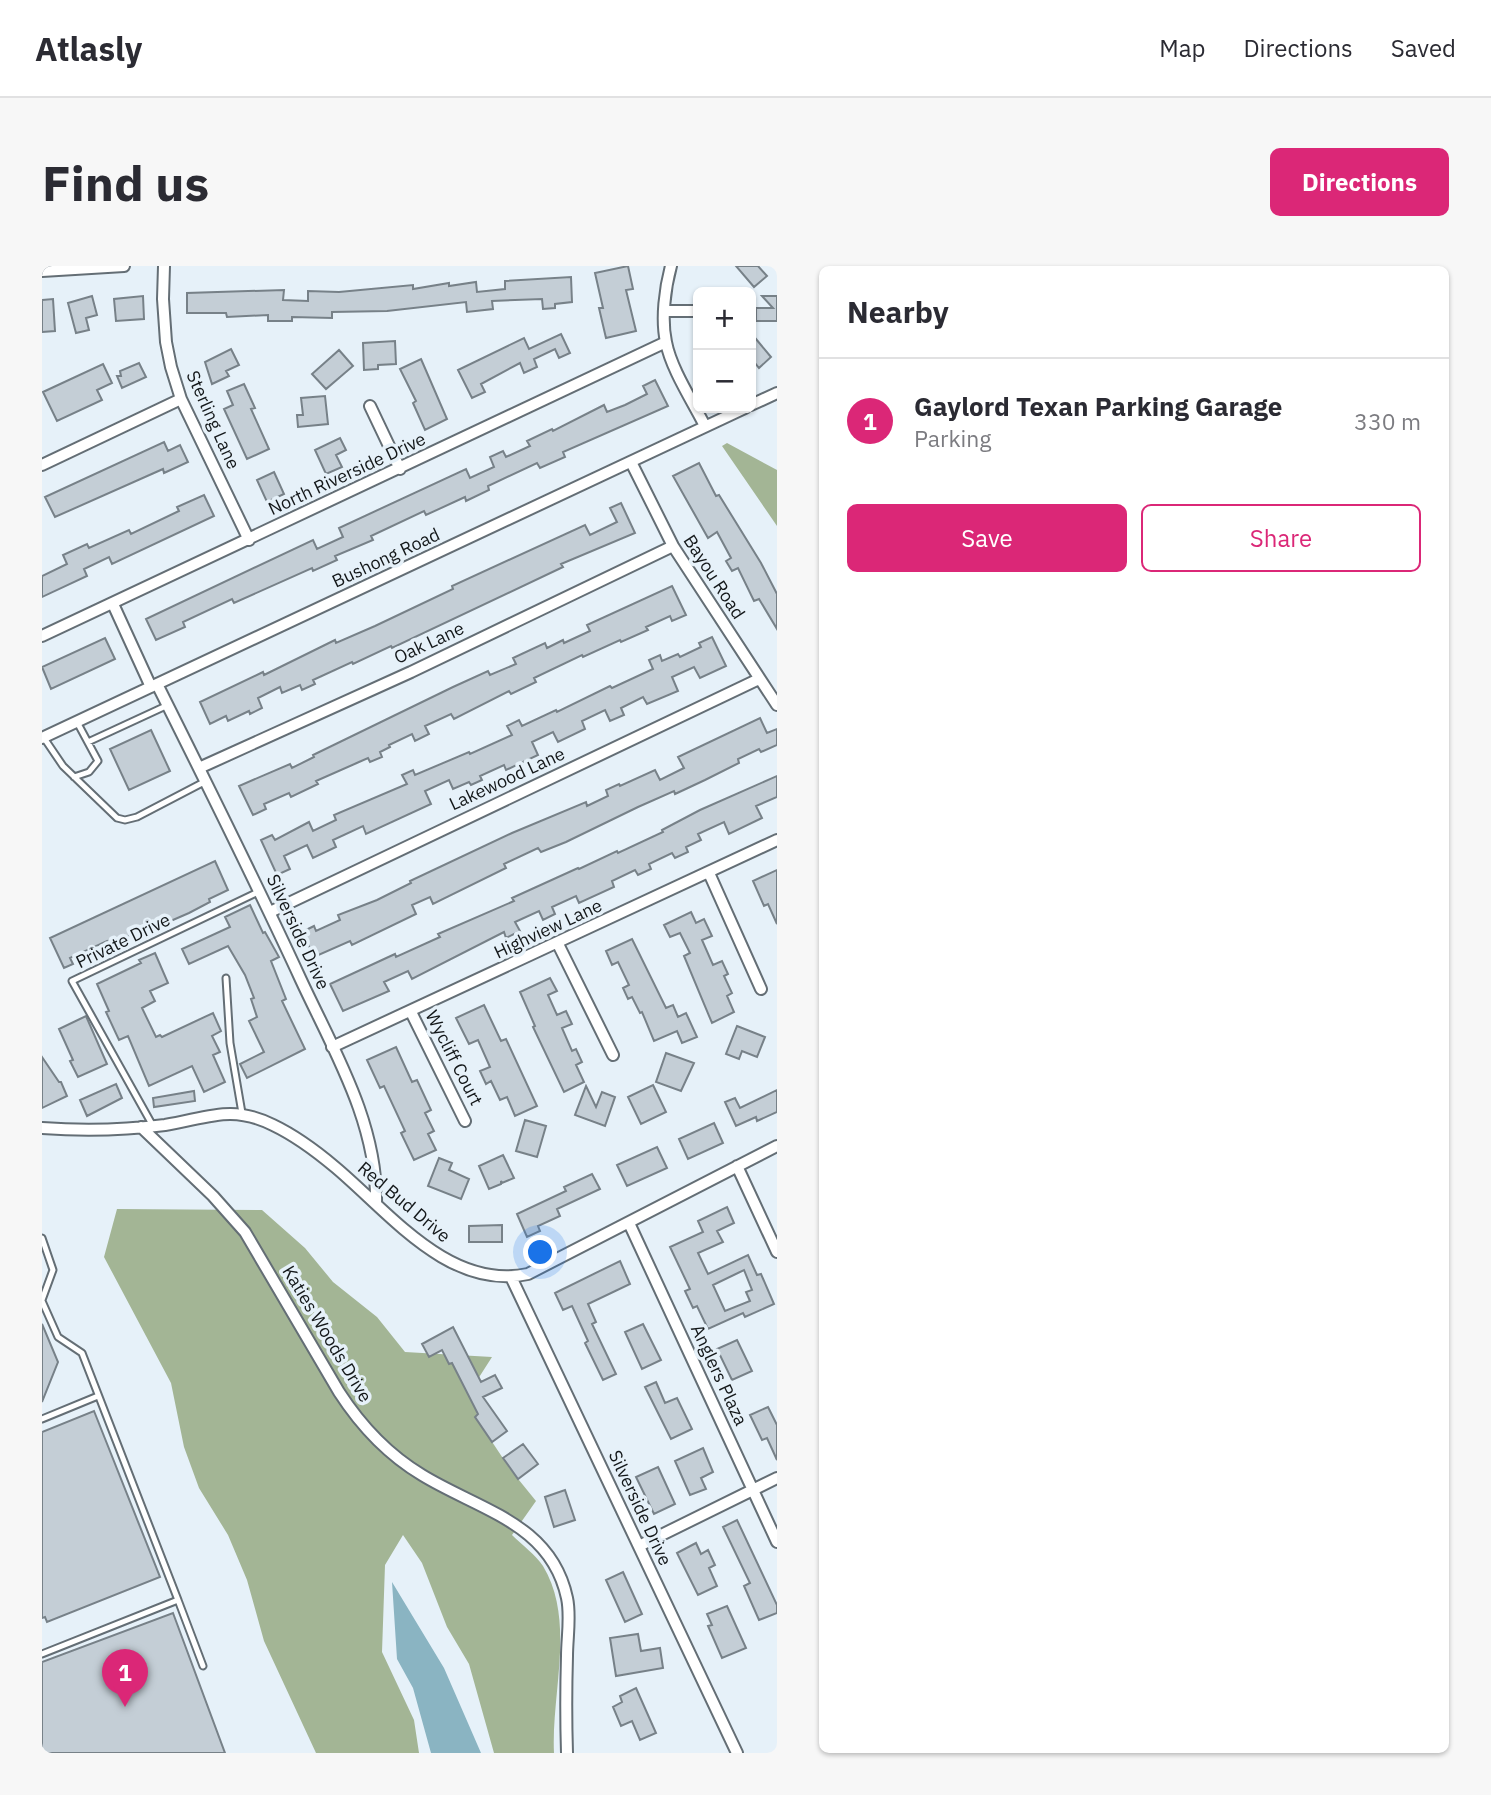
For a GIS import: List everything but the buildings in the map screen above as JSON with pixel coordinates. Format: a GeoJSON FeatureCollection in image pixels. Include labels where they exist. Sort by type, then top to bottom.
{"type":"FeatureCollection","features":[{"type":"Feature","properties":{"kind":"street"},"geometry":{"type":"LineString","coordinates":[[42,271],[124,266]]}},
{"type":"Feature","properties":{"kind":"street","name":"Sterling Lane"},"geometry":{"type":"LineString","coordinates":[[164,266],[166,342],[171,367],[181,399],[249,540]]}},
{"type":"Feature","properties":{"kind":"street"},"geometry":{"type":"LineString","coordinates":[[671,266],[665,312],[666,342],[672,360],[705,426]]}},
{"type":"Feature","properties":{"kind":"street"},"geometry":{"type":"LineString","coordinates":[[665,312],[693,311]]}},
{"type":"Feature","properties":{"kind":"street","name":"North Riverside Drive"},"geometry":{"type":"LineString","coordinates":[[42,636],[666,342]]}},
{"type":"Feature","properties":{"kind":"street"},"geometry":{"type":"LineString","coordinates":[[756,403],[777,393]]}},
{"type":"Feature","properties":{"kind":"street"},"geometry":{"type":"LineString","coordinates":[[42,464],[181,399]]}},
{"type":"Feature","properties":{"kind":"street"},"geometry":{"type":"LineString","coordinates":[[370,406],[400,469]]}},
{"type":"Feature","properties":{"kind":"street","name":"Bushong Road"},"geometry":{"type":"LineString","coordinates":[[43,738],[734,413]]}},
{"type":"Feature","properties":{"kind":"street","name":"Bayou Road"},"geometry":{"type":"LineString","coordinates":[[631,463],[673,546],[777,705]]}},
{"type":"Feature","properties":{"kind":"street","name":"Oak Lane"},"geometry":{"type":"LineString","coordinates":[[199,768],[411,672],[673,546]]}},
{"type":"Feature","properties":{"kind":"street","name":"Silverside Drive"},"geometry":{"type":"LineString","coordinates":[[113,604],[206,781],[332,1047],[368,1136],[376,1180],[376,1204]]}},
{"type":"Feature","properties":{"kind":"street","name":"Lakewood Lane"},"geometry":{"type":"LineString","coordinates":[[270,912],[759,678]]}},
{"type":"Feature","properties":{"kind":"street","name":"Highview Lane"},"geometry":{"type":"LineString","coordinates":[[332,1047],[777,841]]}},
{"type":"Feature","properties":{"kind":"street"},"geometry":{"type":"LineString","coordinates":[[709,873],[761,989]]}},
{"type":"Feature","properties":{"kind":"street"},"geometry":{"type":"LineString","coordinates":[[558,944],[613,1055]]}},
{"type":"Feature","properties":{"kind":"street","name":"Wycliff Court"},"geometry":{"type":"LineString","coordinates":[[411,1012],[465,1121]]}},
{"type":"Feature","properties":{"kind":"street","name":"Red Bud Drive"},"geometry":{"type":"LineString","coordinates":[[42,1128],[65,1130],[147,1126],[219,1114],[242,1113],[272,1124],[299,1139],[431,1250],[447,1260],[489,1275],[511,1278]]}},
{"type":"Feature","properties":{"kind":"street","name":"Katies Woods Drive"},"geometry":{"type":"LineString","coordinates":[[147,1126],[245,1232],[353,1413],[379,1443],[420,1475],[528,1533],[555,1563],[568,1601],[567,1753]]}},
{"type":"Feature","properties":{"kind":"street"},"geometry":{"type":"LineString","coordinates":[[511,1278],[528,1274],[777,1146]]}},
{"type":"Feature","properties":{"kind":"street"},"geometry":{"type":"LineString","coordinates":[[737,1166],[777,1252]]}},
{"type":"Feature","properties":{"kind":"street","name":"Anglers Plaza"},"geometry":{"type":"LineString","coordinates":[[629,1223],[777,1542]]}},
{"type":"Feature","properties":{"kind":"street","name":"Silverside Drive"},"geometry":{"type":"LineString","coordinates":[[511,1278],[737,1753]]}},
{"type":"Feature","properties":{"kind":"street"},"geometry":{"type":"LineString","coordinates":[[639,1546],[777,1478]]}},
{"type":"Feature","properties":{"kind":"lane"},"geometry":{"type":"LineString","coordinates":[[88,742],[168,705]]}},
{"type":"Feature","properties":{"kind":"lane"},"geometry":{"type":"LineString","coordinates":[[74,777],[89,772],[98,761],[76,722]]}},
{"type":"Feature","properties":{"kind":"lane"},"geometry":{"type":"LineString","coordinates":[[43,738],[63,766],[117,818],[125,820],[137,817],[206,781]]}},
{"type":"Feature","properties":{"kind":"lane","name":"Private Drive"},"geometry":{"type":"LineString","coordinates":[[147,1126],[72,981],[260,891]]}},
{"type":"Feature","properties":{"kind":"lane"},"geometry":{"type":"LineString","coordinates":[[226,978],[230,1043],[242,1113]]}},
{"type":"Feature","properties":{"kind":"lane"},"geometry":{"type":"LineString","coordinates":[[42,1238],[53,1270],[42,1300],[58,1337],[82,1353],[203,1666]]}},
{"type":"Feature","properties":{"kind":"lane"},"geometry":{"type":"LineString","coordinates":[[42,1419],[98,1396]]}},
{"type":"Feature","properties":{"kind":"lane"},"geometry":{"type":"LineString","coordinates":[[42,1654],[178,1600]]}},
{"type":"Feature","properties":{"kind":"green space"},"geometry":{"type":"Polygon","coordinates":[[[727,443],[777,470],[777,526],[722,446],[727,443]]]}},
{"type":"Feature","properties":{"kind":"green space"},"geometry":{"type":"Polygon","coordinates":[[[117,1209],[262,1210],[305,1248],[333,1282],[377,1317],[405,1352],[492,1357],[476,1382],[477,1419],[510,1469],[536,1501],[512,1535],[543,1566],[553,1587],[558,1610],[560,1658],[554,1753],[494,1753],[469,1664],[447,1627],[422,1563],[403,1535],[385,1565],[382,1652],[414,1720],[419,1753],[316,1753],[264,1641],[247,1580],[228,1535],[199,1488],[184,1447],[171,1383],[104,1257],[117,1209]]]}},
{"type":"Feature","properties":{"kind":"water"},"geometry":{"type":"Polygon","coordinates":[[[392,1582],[444,1668],[481,1753],[431,1753],[413,1688],[397,1659],[392,1582]]]}},
{"type":"Feature","properties":{"kind":"place","name":"Gaylord Texan Parking Garage"},"geometry":{"type":"Point","coordinates":[125,1707]}}]}
